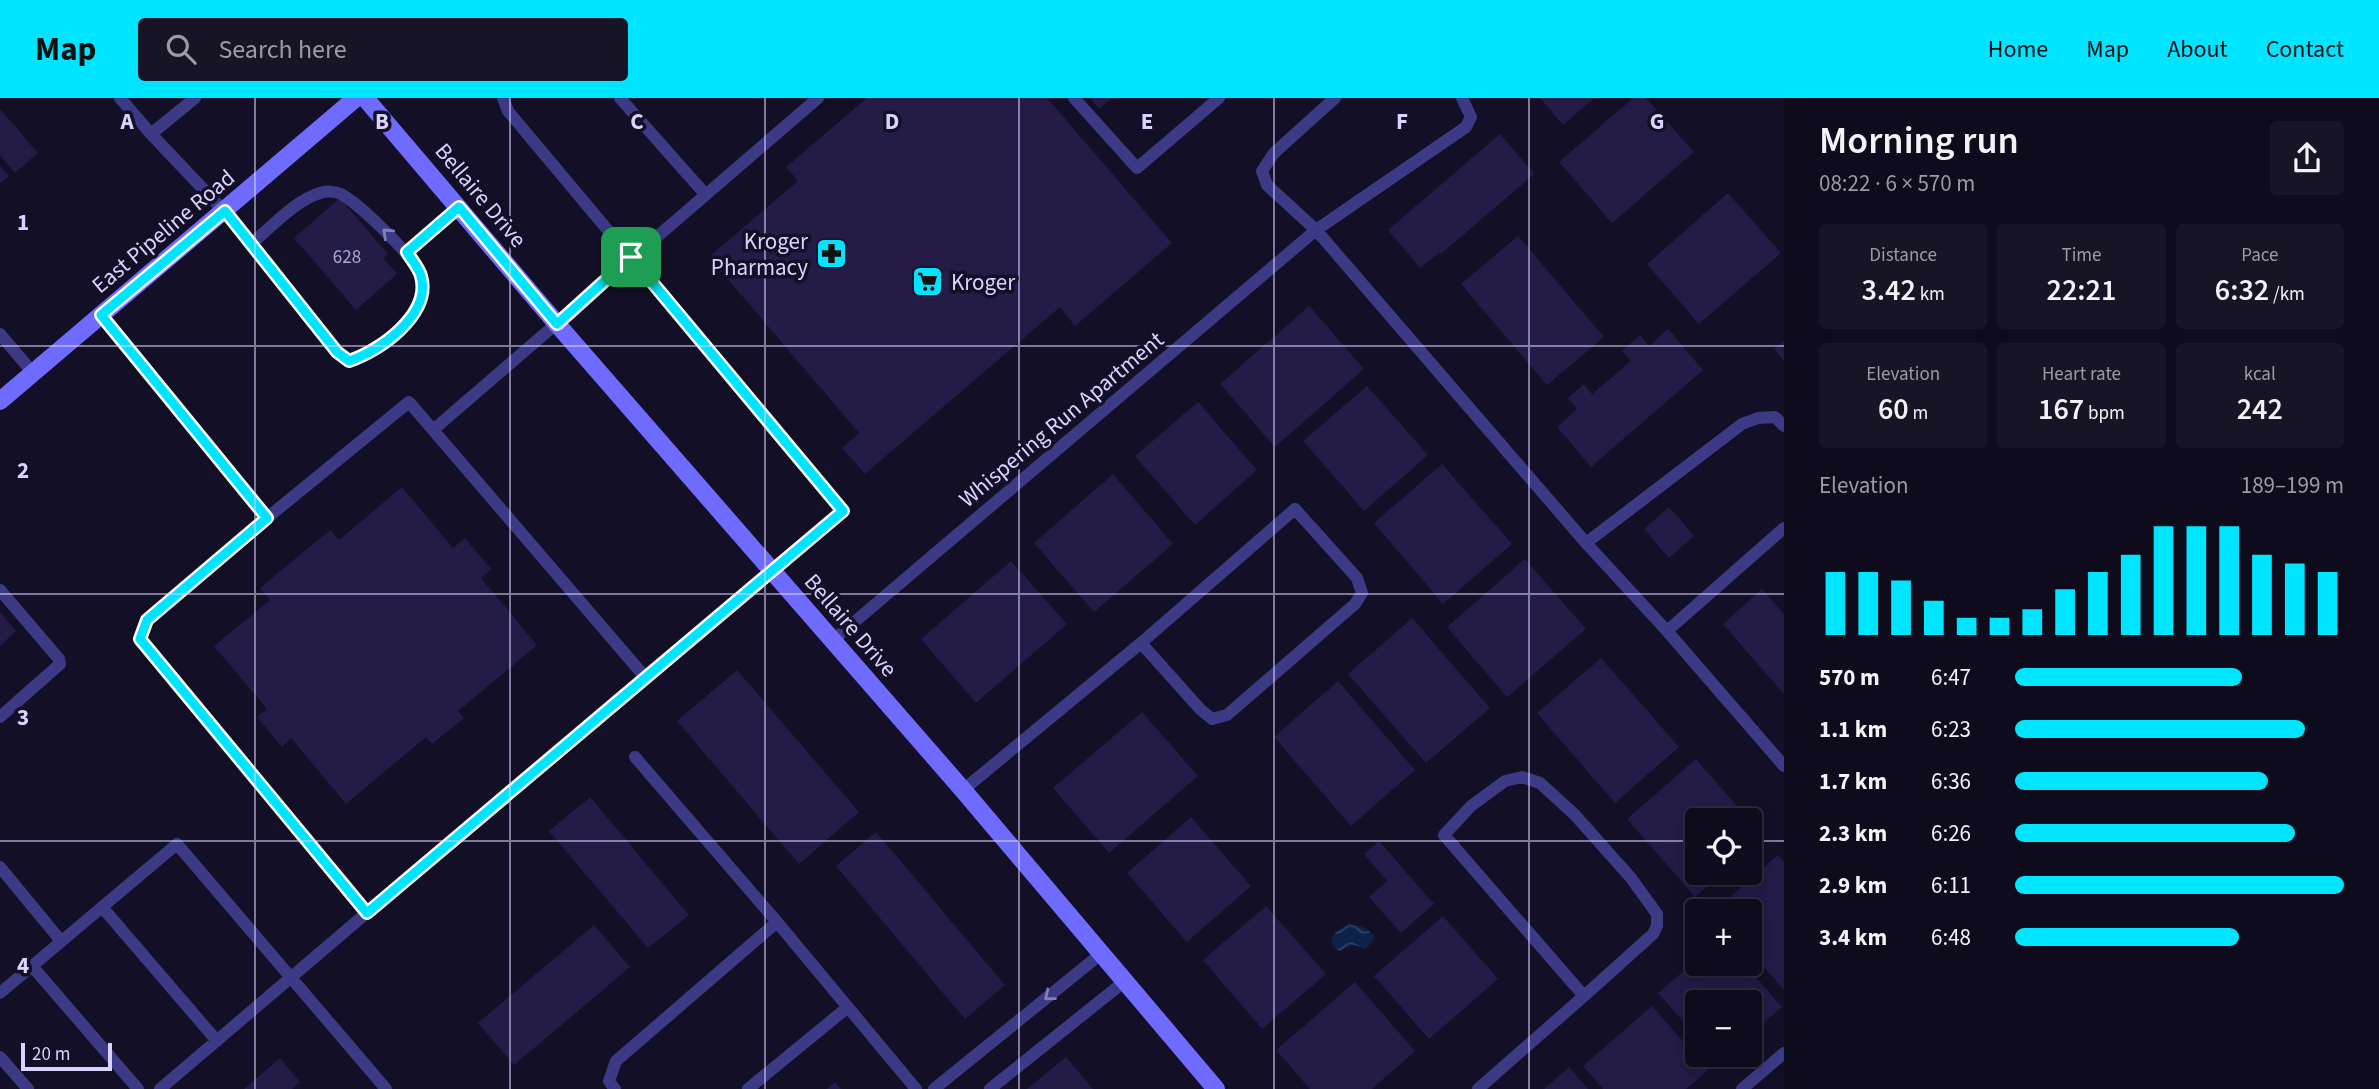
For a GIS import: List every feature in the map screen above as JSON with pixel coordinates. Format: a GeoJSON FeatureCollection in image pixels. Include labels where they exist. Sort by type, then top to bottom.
{"type":"FeatureCollection","features":[{"type":"Feature","properties":{"kind":"street","name":"East Pipeline Road"},"geometry":{"type":"LineString","coordinates":[[0,401],[356,98]]}},
{"type":"Feature","properties":{"kind":"street","name":"Bellaire Drive"},"geometry":{"type":"LineString","coordinates":[[365,98],[557,324],[963,790],[1216,1089]]}},
{"type":"Feature","properties":{"kind":"lane"},"geometry":{"type":"LineString","coordinates":[[120,98],[225,211],[251,244],[337,352],[349,361],[366,355],[405,325],[420,302],[421,277],[407,252],[340,193],[320,192],[300,203],[251,244]]}},
{"type":"Feature","properties":{"kind":"lane"},"geometry":{"type":"LineString","coordinates":[[151,134],[195,98]]}},
{"type":"Feature","properties":{"kind":"lane"},"geometry":{"type":"LineString","coordinates":[[160,1089],[843,511],[508,111],[503,98]]}},
{"type":"Feature","properties":{"kind":"lane"},"geometry":{"type":"LineString","coordinates":[[620,98],[705,194]]}},
{"type":"Feature","properties":{"kind":"lane"},"geometry":{"type":"LineString","coordinates":[[433,430],[818,98]]}},
{"type":"Feature","properties":{"kind":"lane"},"geometry":{"type":"LineString","coordinates":[[1074,98],[1137,169],[1219,98]]}},
{"type":"Feature","properties":{"kind":"lane"},"geometry":{"type":"LineString","coordinates":[[1335,98],[1274,153],[1262,171],[1267,185],[1317,230],[1586,543],[1667,631],[1784,766]]}},
{"type":"Feature","properties":{"kind":"lane","name":"Whispering Run Apartment"},"geometry":{"type":"LineString","coordinates":[[832,641],[1317,230],[1466,127],[1471,117],[1462,98]]}},
{"type":"Feature","properties":{"kind":"lane"},"geometry":{"type":"LineString","coordinates":[[407,252],[459,207]]}},
{"type":"Feature","properties":{"kind":"lane"},"geometry":{"type":"LineString","coordinates":[[101,315],[267,518]]}},
{"type":"Feature","properties":{"kind":"lane"},"geometry":{"type":"LineString","coordinates":[[0,334],[33,373]]}},
{"type":"Feature","properties":{"kind":"lane"},"geometry":{"type":"LineString","coordinates":[[367,913],[140,639],[147,620],[267,518],[410,402],[645,677]]}},
{"type":"Feature","properties":{"kind":"lane"},"geometry":{"type":"LineString","coordinates":[[1586,543],[1742,424],[1758,418],[1775,417],[1784,426]]}},
{"type":"Feature","properties":{"kind":"lane"},"geometry":{"type":"LineString","coordinates":[[963,790],[1141,643],[1295,509],[1357,578],[1362,593],[1355,604],[1227,715],[1212,719],[1141,643]]}},
{"type":"Feature","properties":{"kind":"lane"},"geometry":{"type":"LineString","coordinates":[[1667,631],[1784,528]]}},
{"type":"Feature","properties":{"kind":"lane"},"geometry":{"type":"LineString","coordinates":[[0,590],[59,659],[60,664],[0,717]]}},
{"type":"Feature","properties":{"kind":"lane"},"geometry":{"type":"LineString","coordinates":[[635,757],[778,922],[916,1089]]}},
{"type":"Feature","properties":{"kind":"lane"},"geometry":{"type":"LineString","coordinates":[[1478,1089],[1584,996],[1653,934],[1657,926],[1657,914],[1631,878],[1575,815],[1540,783],[1522,777],[1505,781],[1471,806],[1444,835],[1584,996]]}},
{"type":"Feature","properties":{"kind":"lane"},"geometry":{"type":"LineString","coordinates":[[0,993],[177,844],[386,1089]]}},
{"type":"Feature","properties":{"kind":"lane"},"geometry":{"type":"LineString","coordinates":[[0,867],[61,942]]}},
{"type":"Feature","properties":{"kind":"lane"},"geometry":{"type":"LineString","coordinates":[[102,906],[217,1041]]}},
{"type":"Feature","properties":{"kind":"lane"},"geometry":{"type":"LineString","coordinates":[[615,1089],[609,1081],[616,1061],[778,922]]}},
{"type":"Feature","properties":{"kind":"lane"},"geometry":{"type":"LineString","coordinates":[[934,1089],[1102,953]]}},
{"type":"Feature","properties":{"kind":"lane"},"geometry":{"type":"LineString","coordinates":[[32,966],[138,1089]]}},
{"type":"Feature","properties":{"kind":"lane"},"geometry":{"type":"LineString","coordinates":[[990,1089],[1125,981]]}},
{"type":"Feature","properties":{"kind":"lane"},"geometry":{"type":"LineString","coordinates":[[748,1089],[848,1007]]}},
{"type":"Feature","properties":{"kind":"lane"},"geometry":{"type":"LineString","coordinates":[[1742,1089],[1784,1053]]}},
{"type":"Feature","properties":{"kind":"lane"},"geometry":{"type":"LineString","coordinates":[[0,1057],[28,1089]]}},
{"type":"Feature","properties":{"kind":"water"},"geometry":{"type":"Polygon","coordinates":[[[1349,924],[1365,928],[1374,935],[1366,949],[1354,945],[1339,951],[1334,947],[1333,936],[1349,924]]]}},
{"type":"Feature","properties":{"kind":"building","name":"Kroger"},"geometry":{"type":"Polygon","coordinates":[[[867,98],[1047,98],[1172,243],[1075,326],[1060,307],[865,474],[842,448],[859,433],[709,257],[798,181],[786,167],[867,98]]]}},
{"type":"Feature","properties":{"kind":"building"},"geometry":{"type":"Polygon","coordinates":[[[1090,98],[1112,98],[1099,109],[1090,98]]]}},
{"type":"Feature","properties":{"kind":"building"},"geometry":{"type":"Polygon","coordinates":[[[1540,98],[1594,98],[1563,125],[1540,98]]]}},
{"type":"Feature","properties":{"kind":"building"},"geometry":{"type":"Polygon","coordinates":[[[1633,98],[1646,98],[1694,152],[1612,223],[1559,162],[1633,98]]]}},
{"type":"Feature","properties":{"kind":"building"},"geometry":{"type":"Polygon","coordinates":[[[0,109],[38,153],[15,173],[0,155],[0,109]]]}},
{"type":"Feature","properties":{"kind":"building"},"geometry":{"type":"Polygon","coordinates":[[[1500,134],[1534,174],[1441,254],[1440,252],[1420,268],[1388,230],[1500,134]]]}},
{"type":"Feature","properties":{"kind":"building"},"geometry":{"type":"Polygon","coordinates":[[[0,166],[9,176],[0,183],[0,166]]]}},
{"type":"Feature","properties":{"kind":"building"},"geometry":{"type":"Polygon","coordinates":[[[1728,193],[1781,253],[1699,324],[1647,264],[1728,193]]]}},
{"type":"Feature","properties":{"kind":"building"},"geometry":{"type":"Polygon","coordinates":[[[340,198],[388,254],[383,258],[397,274],[356,310],[294,238],[340,198]]]}},
{"type":"Feature","properties":{"kind":"building"},"geometry":{"type":"Polygon","coordinates":[[[1518,236],[1604,337],[1547,385],[1461,284],[1518,236]]]}},
{"type":"Feature","properties":{"kind":"building"},"geometry":{"type":"Polygon","coordinates":[[[1309,306],[1364,369],[1275,447],[1220,384],[1309,306]]]}},
{"type":"Feature","properties":{"kind":"building"},"geometry":{"type":"Polygon","coordinates":[[[1668,329],[1703,370],[1591,467],[1557,427],[1577,409],[1568,398],[1584,384],[1592,394],[1631,361],[1622,351],[1640,335],[1649,346],[1668,329]]]}},
{"type":"Feature","properties":{"kind":"building"},"geometry":{"type":"Polygon","coordinates":[[[1784,341],[1784,361],[1774,349],[1784,341]]]}},
{"type":"Feature","properties":{"kind":"building"},"geometry":{"type":"Polygon","coordinates":[[[1367,386],[1428,455],[1364,511],[1303,441],[1367,386]]]}},
{"type":"Feature","properties":{"kind":"building"},"geometry":{"type":"Polygon","coordinates":[[[1198,402],[1257,470],[1195,525],[1135,456],[1198,402]]]}},
{"type":"Feature","properties":{"kind":"building"},"geometry":{"type":"Polygon","coordinates":[[[1442,464],[1512,544],[1443,604],[1374,523],[1442,464]]]}},
{"type":"Feature","properties":{"kind":"building"},"geometry":{"type":"Polygon","coordinates":[[[1113,474],[1173,544],[1094,612],[1034,543],[1113,474]]]}},
{"type":"Feature","properties":{"kind":"building"},"geometry":{"type":"Polygon","coordinates":[[[402,487],[453,548],[465,538],[491,569],[481,578],[537,645],[458,711],[464,718],[432,744],[426,737],[346,804],[291,738],[282,747],[257,717],[267,709],[214,646],[270,600],[260,588],[330,530],[339,540],[402,487]]]}},
{"type":"Feature","properties":{"kind":"building"},"geometry":{"type":"Polygon","coordinates":[[[1669,507],[1694,536],[1669,558],[1644,529],[1669,507]]]}},
{"type":"Feature","properties":{"kind":"building"},"geometry":{"type":"Polygon","coordinates":[[[1525,559],[1586,629],[1507,697],[1447,627],[1525,559]]]}},
{"type":"Feature","properties":{"kind":"building"},"geometry":{"type":"Polygon","coordinates":[[[1011,561],[1067,624],[976,703],[921,639],[1011,561]]]}},
{"type":"Feature","properties":{"kind":"building"},"geometry":{"type":"Polygon","coordinates":[[[1762,589],[1784,614],[1784,694],[1723,624],[1762,589]]]}},
{"type":"Feature","properties":{"kind":"building"},"geometry":{"type":"Polygon","coordinates":[[[0,612],[16,631],[0,646],[0,612]]]}},
{"type":"Feature","properties":{"kind":"building"},"geometry":{"type":"Polygon","coordinates":[[[1412,618],[1490,708],[1426,763],[1348,674],[1412,618]]]}},
{"type":"Feature","properties":{"kind":"building"},"geometry":{"type":"Polygon","coordinates":[[[1601,658],[1679,747],[1615,803],[1537,713],[1601,658]]]}},
{"type":"Feature","properties":{"kind":"building"},"geometry":{"type":"Polygon","coordinates":[[[737,670],[859,812],[799,864],[677,721],[737,670]]]}},
{"type":"Feature","properties":{"kind":"building"},"geometry":{"type":"Polygon","coordinates":[[[1338,681],[1415,770],[1351,826],[1274,737],[1338,681]]]}},
{"type":"Feature","properties":{"kind":"building"},"geometry":{"type":"Polygon","coordinates":[[[1142,712],[1198,776],[1109,853],[1053,788],[1142,712]]]}},
{"type":"Feature","properties":{"kind":"building"},"geometry":{"type":"Polygon","coordinates":[[[1696,759],[1739,808],[1685,808],[1685,885],[1709,885],[1695,897],[1627,819],[1696,759]]]}},
{"type":"Feature","properties":{"kind":"building"},"geometry":{"type":"Polygon","coordinates":[[[590,797],[689,915],[648,948],[549,831],[590,797]]]}},
{"type":"Feature","properties":{"kind":"building"},"geometry":{"type":"Polygon","coordinates":[[[1191,817],[1251,886],[1187,942],[1127,873],[1191,817]]]}},
{"type":"Feature","properties":{"kind":"building"},"geometry":{"type":"Polygon","coordinates":[[[876,832],[1005,985],[965,1019],[836,866],[876,832]]]}},
{"type":"Feature","properties":{"kind":"building"},"geometry":{"type":"Polygon","coordinates":[[[1379,841],[1434,904],[1401,933],[1369,897],[1387,881],[1364,854],[1379,841]]]}},
{"type":"Feature","properties":{"kind":"building"},"geometry":{"type":"Polygon","coordinates":[[[1778,855],[1784,862],[1784,990],[1762,965],[1762,899],[1728,899],[1744,885],[1762,885],[1762,869],[1778,855]]]}},
{"type":"Feature","properties":{"kind":"building"},"geometry":{"type":"Polygon","coordinates":[[[1266,906],[1326,974],[1262,1029],[1203,960],[1266,906]]]}},
{"type":"Feature","properties":{"kind":"building"},"geometry":{"type":"Polygon","coordinates":[[[1443,916],[1498,979],[1429,1039],[1374,976],[1443,916]]]}},
{"type":"Feature","properties":{"kind":"building"},"geometry":{"type":"Polygon","coordinates":[[[594,925],[630,967],[514,1065],[478,1023],[594,925]]]}},
{"type":"Feature","properties":{"kind":"building"},"geometry":{"type":"Polygon","coordinates":[[[1685,970],[1685,976],[1755,976],[1782,1007],[1762,1024],[1762,990],[1685,990],[1685,1023],[1658,993],[1685,970]]]}},
{"type":"Feature","properties":{"kind":"building"},"geometry":{"type":"Polygon","coordinates":[[[1355,982],[1415,1051],[1372,1089],[1310,1089],[1276,1050],[1355,982]]]}},
{"type":"Feature","properties":{"kind":"building"},"geometry":{"type":"Polygon","coordinates":[[[1652,1006],[1685,1044],[1685,1067],[1705,1067],[1708,1070],[1686,1089],[1603,1089],[1583,1066],[1652,1006]]]}},
{"type":"Feature","properties":{"kind":"building"},"geometry":{"type":"Polygon","coordinates":[[[1066,1057],[1093,1089],[1027,1089],[1066,1057]]]}},
{"type":"Feature","properties":{"kind":"building"},"geometry":{"type":"Polygon","coordinates":[[[280,1058],[300,1082],[292,1089],[244,1089],[280,1058]]]}},
{"type":"Feature","properties":{"kind":"building"},"geometry":{"type":"Polygon","coordinates":[[[1569,1067],[1588,1089],[1544,1089],[1569,1067]]]}},
{"type":"Feature","properties":{"kind":"building"},"geometry":{"type":"Polygon","coordinates":[[[835,1082],[841,1089],[827,1089],[835,1082]]]}},
{"type":"Feature","properties":{"kind":"place","name":"Kroger Pharmacy"},"geometry":{"type":"Point","coordinates":[831,254]}},
{"type":"Feature","properties":{"kind":"place","name":"Kroger"},"geometry":{"type":"Point","coordinates":[928,282]}},
{"type":"Feature","properties":{"kind":"route"},"geometry":{"type":"LineString","coordinates":[[459,207],[557,324],[631,257],[843,511],[367,913],[140,639],[147,620],[267,518],[101,315],[225,211],[337,352],[349,361],[380,347],[405,325],[420,302],[421,277],[407,252],[459,207]]}}]}
